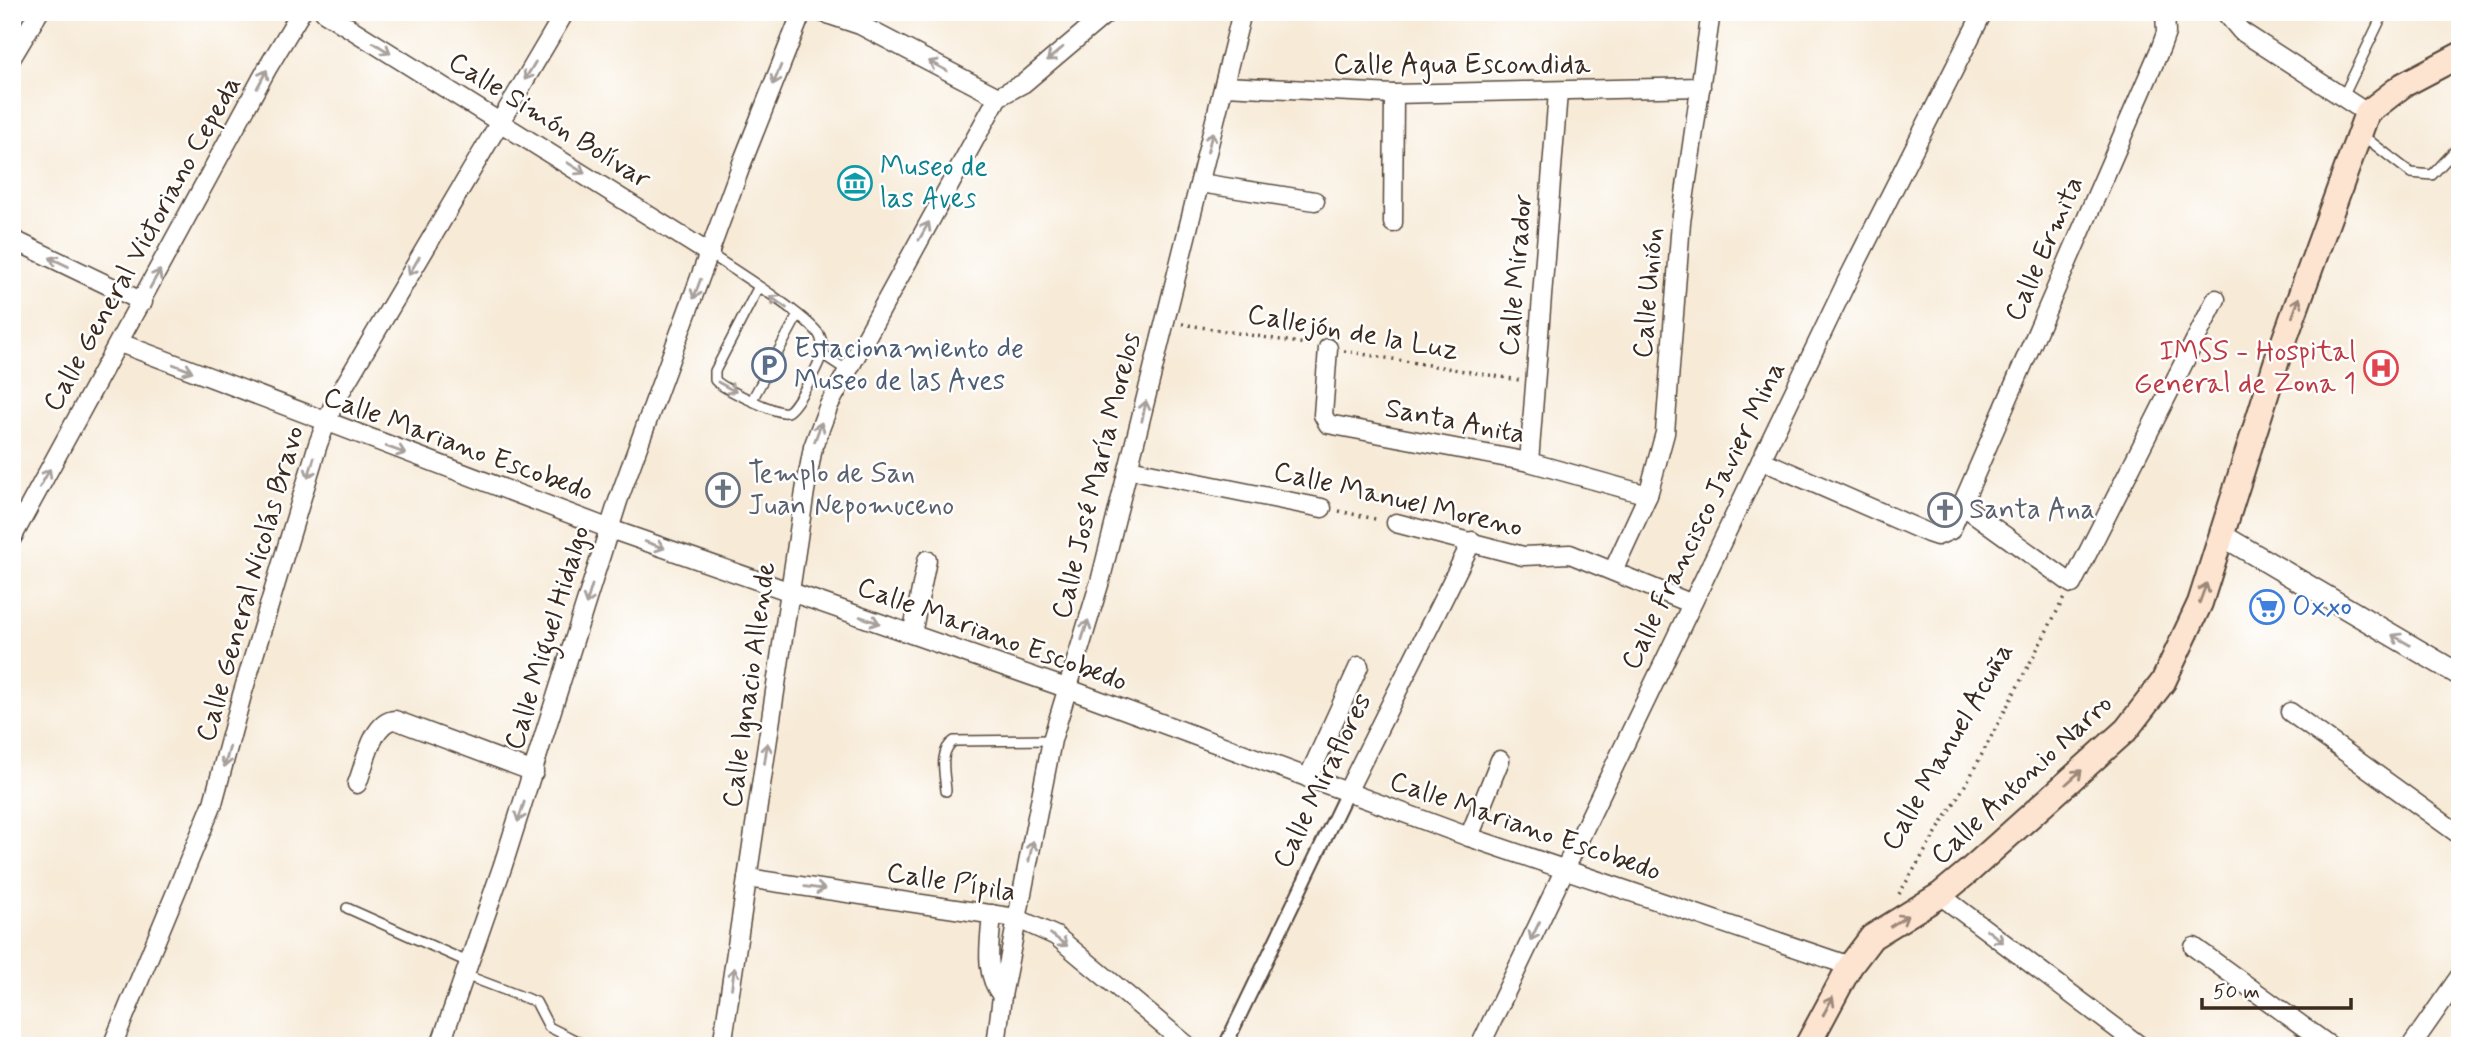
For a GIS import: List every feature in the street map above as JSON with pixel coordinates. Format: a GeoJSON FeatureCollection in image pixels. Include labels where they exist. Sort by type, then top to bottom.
{"type":"FeatureCollection","features":[{"type":"Feature","properties":{"kind":"main road"},"geometry":{"type":"LineString","coordinates":[[2363,123],[2403,85],[2460,55]]}},
{"type":"Feature","properties":{"kind":"main road","name":"Calle Antonio Narro"},"geometry":{"type":"LineString","coordinates":[[1850,966],[1872,937],[1940,895],[2126,730],[2163,682],[2182,646],[2223,537],[2277,360],[2363,123]]}},
{"type":"Feature","properties":{"kind":"main road"},"geometry":{"type":"LineString","coordinates":[[1807,1046],[1850,966]]}},
{"type":"Feature","properties":{"kind":"street"},"geometry":{"type":"LineString","coordinates":[[12,57],[39,12]]}},
{"type":"Feature","properties":{"kind":"street","name":"Calle General Victoriano Cepeda"},"geometry":{"type":"LineString","coordinates":[[12,538],[268,67],[301,12]]}},
{"type":"Feature","properties":{"kind":"street","name":"Calle Simón Bolívar"},"geometry":{"type":"LineString","coordinates":[[324,12],[710,254]]}},
{"type":"Feature","properties":{"kind":"street","name":"Calle General Nicolás Bravo"},"geometry":{"type":"LineString","coordinates":[[113,1046],[213,803],[242,695],[325,424],[334,403],[565,12]]}},
{"type":"Feature","properties":{"kind":"street","name":"Calle Miguel Hidalgo"},"geometry":{"type":"LineString","coordinates":[[440,1046],[534,772],[610,529],[742,163],[803,12]]}},
{"type":"Feature","properties":{"kind":"street"},"geometry":{"type":"LineString","coordinates":[[821,12],[860,25],[998,97],[1024,83],[1108,12]]}},
{"type":"Feature","properties":{"kind":"street","name":"Calle José María Morelos"},"geometry":{"type":"LineString","coordinates":[[996,1046],[1016,918],[1052,740],[1101,578],[1242,12]]}},
{"type":"Feature","properties":{"kind":"street","name":"Calle Unión"},"geometry":{"type":"LineString","coordinates":[[1613,571],[1648,495],[1665,433],[1675,277],[1712,12]]}},
{"type":"Feature","properties":{"kind":"street","name":"Calle Francisco Javier Mina"},"geometry":{"type":"LineString","coordinates":[[1480,1046],[1690,603],[1983,12]]}},
{"type":"Feature","properties":{"kind":"street","name":"Calle Ermita"},"geometry":{"type":"LineString","coordinates":[[1760,460],[1937,536],[1951,530],[2161,47],[2165,33],[2165,12]]}},
{"type":"Feature","properties":{"kind":"street"},"geometry":{"type":"LineString","coordinates":[[2225,12],[2241,31],[2343,97],[2363,123]]}},
{"type":"Feature","properties":{"kind":"street","name":"Calle Agua Escondida"},"geometry":{"type":"LineString","coordinates":[[1224,86],[1394,94],[1701,87]]}},
{"type":"Feature","properties":{"kind":"street","name":"Calle Mirador"},"geometry":{"type":"LineString","coordinates":[[1529,462],[1559,92]]}},
{"type":"Feature","properties":{"kind":"street"},"geometry":{"type":"LineString","coordinates":[[1393,223],[1394,94]]}},
{"type":"Feature","properties":{"kind":"street","name":"Calle Ignacio Allende"},"geometry":{"type":"LineString","coordinates":[[722,1046],[813,447],[829,405],[998,97]]}},
{"type":"Feature","properties":{"kind":"street"},"geometry":{"type":"LineString","coordinates":[[1200,183],[1315,201]]}},
{"type":"Feature","properties":{"kind":"street"},"geometry":{"type":"LineString","coordinates":[[12,239],[142,302]]}},
{"type":"Feature","properties":{"kind":"street"},"geometry":{"type":"LineString","coordinates":[[1962,505],[2072,584],[2216,299]]}},
{"type":"Feature","properties":{"kind":"street","name":"Calle Mariano Escobedo"},"geometry":{"type":"LineString","coordinates":[[120,343],[325,424],[610,529],[1066,688],[1469,837],[1850,966]]}},
{"type":"Feature","properties":{"kind":"street","name":"Santa Anita"},"geometry":{"type":"LineString","coordinates":[[1328,348],[1323,415],[1328,424],[1529,462],[1648,495]]}},
{"type":"Feature","properties":{"kind":"street","name":"Calle Manuel Moreno"},"geometry":{"type":"LineString","coordinates":[[1129,469],[1322,508]]}},
{"type":"Feature","properties":{"kind":"street","name":"Calle Manuel Moreno"},"geometry":{"type":"LineString","coordinates":[[1396,523],[1523,556],[1570,554],[1690,603]]}},
{"type":"Feature","properties":{"kind":"street"},"geometry":{"type":"LineString","coordinates":[[2223,537],[2460,675]]}},
{"type":"Feature","properties":{"kind":"street","name":"Calle Miraflores"},"geometry":{"type":"LineString","coordinates":[[1225,1046],[1472,541]]}},
{"type":"Feature","properties":{"kind":"street"},"geometry":{"type":"LineString","coordinates":[[912,634],[927,560]]}},
{"type":"Feature","properties":{"kind":"street"},"geometry":{"type":"LineString","coordinates":[[1308,778],[1359,666]]}},
{"type":"Feature","properties":{"kind":"street"},"geometry":{"type":"LineString","coordinates":[[2290,712],[2460,835]]}},
{"type":"Feature","properties":{"kind":"street"},"geometry":{"type":"LineString","coordinates":[[357,783],[379,727],[388,720],[395,720],[534,772]]}},
{"type":"Feature","properties":{"kind":"street"},"geometry":{"type":"LineString","coordinates":[[1469,837],[1500,760]]}},
{"type":"Feature","properties":{"kind":"street","name":"Calle Pípila"},"geometry":{"type":"LineString","coordinates":[[747,878],[1016,918],[1056,936],[1188,1046]]}},
{"type":"Feature","properties":{"kind":"street"},"geometry":{"type":"LineString","coordinates":[[1940,895],[2140,1046]]}},
{"type":"Feature","properties":{"kind":"street","name":"Calle José María Morelos"},"geometry":{"type":"LineString","coordinates":[[992,914],[988,956],[992,982],[1002,996]]}},
{"type":"Feature","properties":{"kind":"street"},"geometry":{"type":"LineString","coordinates":[[2194,947],[2330,1046]]}},
{"type":"Feature","properties":{"kind":"street"},"geometry":{"type":"LineString","coordinates":[[2411,1046],[2460,976]]}},
{"type":"Feature","properties":{"kind":"lane"},"geometry":{"type":"LineString","coordinates":[[2343,97],[2384,12]]}},
{"type":"Feature","properties":{"kind":"lane"},"geometry":{"type":"LineString","coordinates":[[2363,123],[2412,173],[2420,176],[2432,175],[2460,145]]}},
{"type":"Feature","properties":{"kind":"lane"},"geometry":{"type":"LineString","coordinates":[[710,254],[798,315],[818,333],[822,354],[796,404],[787,412],[718,384],[714,376],[758,288]]}},
{"type":"Feature","properties":{"kind":"lane"},"geometry":{"type":"LineString","coordinates":[[752,400],[798,315]]}},
{"type":"Feature","properties":{"kind":"lane"},"geometry":{"type":"LineString","coordinates":[[822,354],[848,370]]}},
{"type":"Feature","properties":{"kind":"lane"},"geometry":{"type":"LineString","coordinates":[[946,791],[944,757],[948,744],[954,741],[1052,740]]}},
{"type":"Feature","properties":{"kind":"lane"},"geometry":{"type":"LineString","coordinates":[[347,908],[536,1002],[549,1027],[587,1046]]}},
{"type":"Feature","properties":{"kind":"path","name":"Callejón de la Luz"},"geometry":{"type":"LineString","coordinates":[[1164,321],[1535,383]]}},
{"type":"Feature","properties":{"kind":"path","name":"Calle Manuel Moreno"},"geometry":{"type":"LineString","coordinates":[[1322,508],[1396,523]]}},
{"type":"Feature","properties":{"kind":"path","name":"Calle Manuel Acuña"},"geometry":{"type":"LineString","coordinates":[[1892,905],[1970,777],[2072,584]]}},
{"type":"Feature","properties":{"kind":"place","name":"Museo de las Aves"},"geometry":{"type":"Point","coordinates":[855,183]}},
{"type":"Feature","properties":{"kind":"place","name":"Estacionamiento de Museo de las Aves"},"geometry":{"type":"Point","coordinates":[769,365]}},
{"type":"Feature","properties":{"kind":"place","name":"IMSS - Hospital General de Zona 1"},"geometry":{"type":"Point","coordinates":[2381,368]}},
{"type":"Feature","properties":{"kind":"place","name":"Templo de San Juan Nepomuceno"},"geometry":{"type":"Point","coordinates":[723,490]}},
{"type":"Feature","properties":{"kind":"place","name":"Santa Ana"},"geometry":{"type":"Point","coordinates":[1945,510]}},
{"type":"Feature","properties":{"kind":"place","name":"Oxxo"},"geometry":{"type":"Point","coordinates":[2267,607]}}]}
